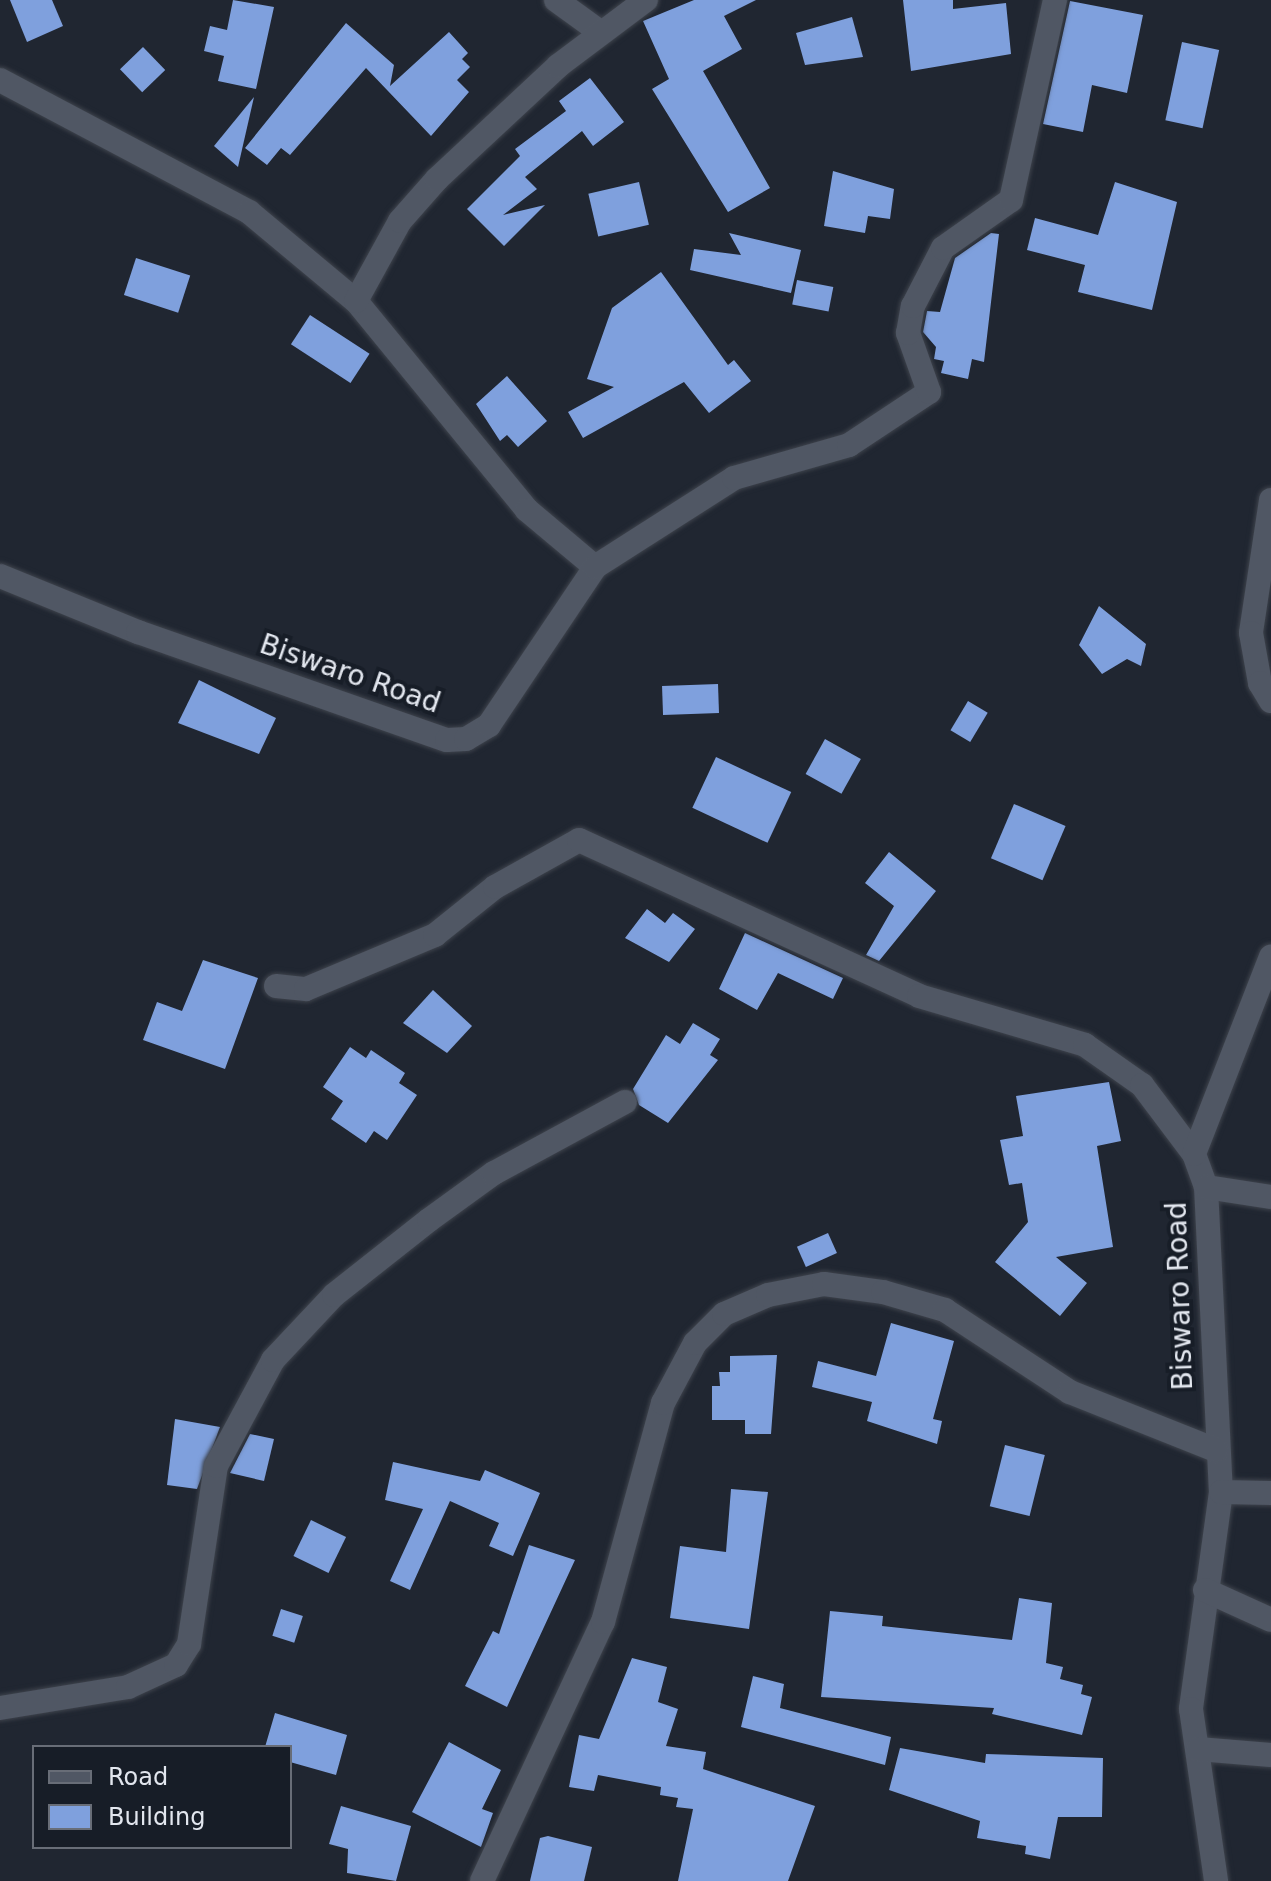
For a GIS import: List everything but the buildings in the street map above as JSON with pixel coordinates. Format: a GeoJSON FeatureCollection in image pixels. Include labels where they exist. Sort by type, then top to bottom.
{"type":"FeatureCollection","features":[{"type":"Feature","properties":{"kind":"street"},"geometry":{"type":"LineString","coordinates":[[556,0],[600,32]]}},
{"type":"Feature","properties":{"kind":"street"},"geometry":{"type":"LineString","coordinates":[[356,301],[400,221],[437,179],[600,32],[646,0]]}},
{"type":"Feature","properties":{"kind":"street","name":"Biswaro Road"},"geometry":{"type":"LineString","coordinates":[[0,576],[447,740],[489,725],[595,567],[734,478],[849,445],[929,392],[908,333],[913,306],[943,248],[1011,200],[1055,0]]}},
{"type":"Feature","properties":{"kind":"street"},"geometry":{"type":"LineString","coordinates":[[0,80],[143,149],[249,212],[356,301],[527,510],[595,567]]}},
{"type":"Feature","properties":{"kind":"street"},"geometry":{"type":"LineString","coordinates":[[1271,500],[1251,633],[1260,683],[1271,701]]}},
{"type":"Feature","properties":{"kind":"street","name":"Biswaro Road"},"geometry":{"type":"LineString","coordinates":[[276,986],[306,989],[435,935],[495,887],[579,840],[726,903],[919,996],[1085,1045],[1142,1085],[1194,1154],[1206,1187],[1216,1450],[1221,1492],[1205,1590],[1191,1709],[1216,1881]]}},
{"type":"Feature","properties":{"kind":"street"},"geometry":{"type":"LineString","coordinates":[[1194,1154],[1271,956]]}},
{"type":"Feature","properties":{"kind":"street"},"geometry":{"type":"LineString","coordinates":[[0,1708],[128,1687],[176,1665],[189,1644],[216,1466],[273,1360],[334,1295],[429,1220],[494,1173],[625,1102]]}},
{"type":"Feature","properties":{"kind":"street"},"geometry":{"type":"LineString","coordinates":[[1206,1187],[1271,1197]]}},
{"type":"Feature","properties":{"kind":"street"},"geometry":{"type":"LineString","coordinates":[[482,1881],[603,1622],[663,1403],[695,1343],[724,1314],[768,1295],[824,1284],[883,1292],[945,1310],[1070,1392],[1216,1450]]}},
{"type":"Feature","properties":{"kind":"street"},"geometry":{"type":"LineString","coordinates":[[1221,1492],[1271,1493]]}},
{"type":"Feature","properties":{"kind":"street"},"geometry":{"type":"LineString","coordinates":[[1205,1590],[1271,1620]]}},
{"type":"Feature","properties":{"kind":"street"},"geometry":{"type":"LineString","coordinates":[[1198,1749],[1271,1755]]}}]}
